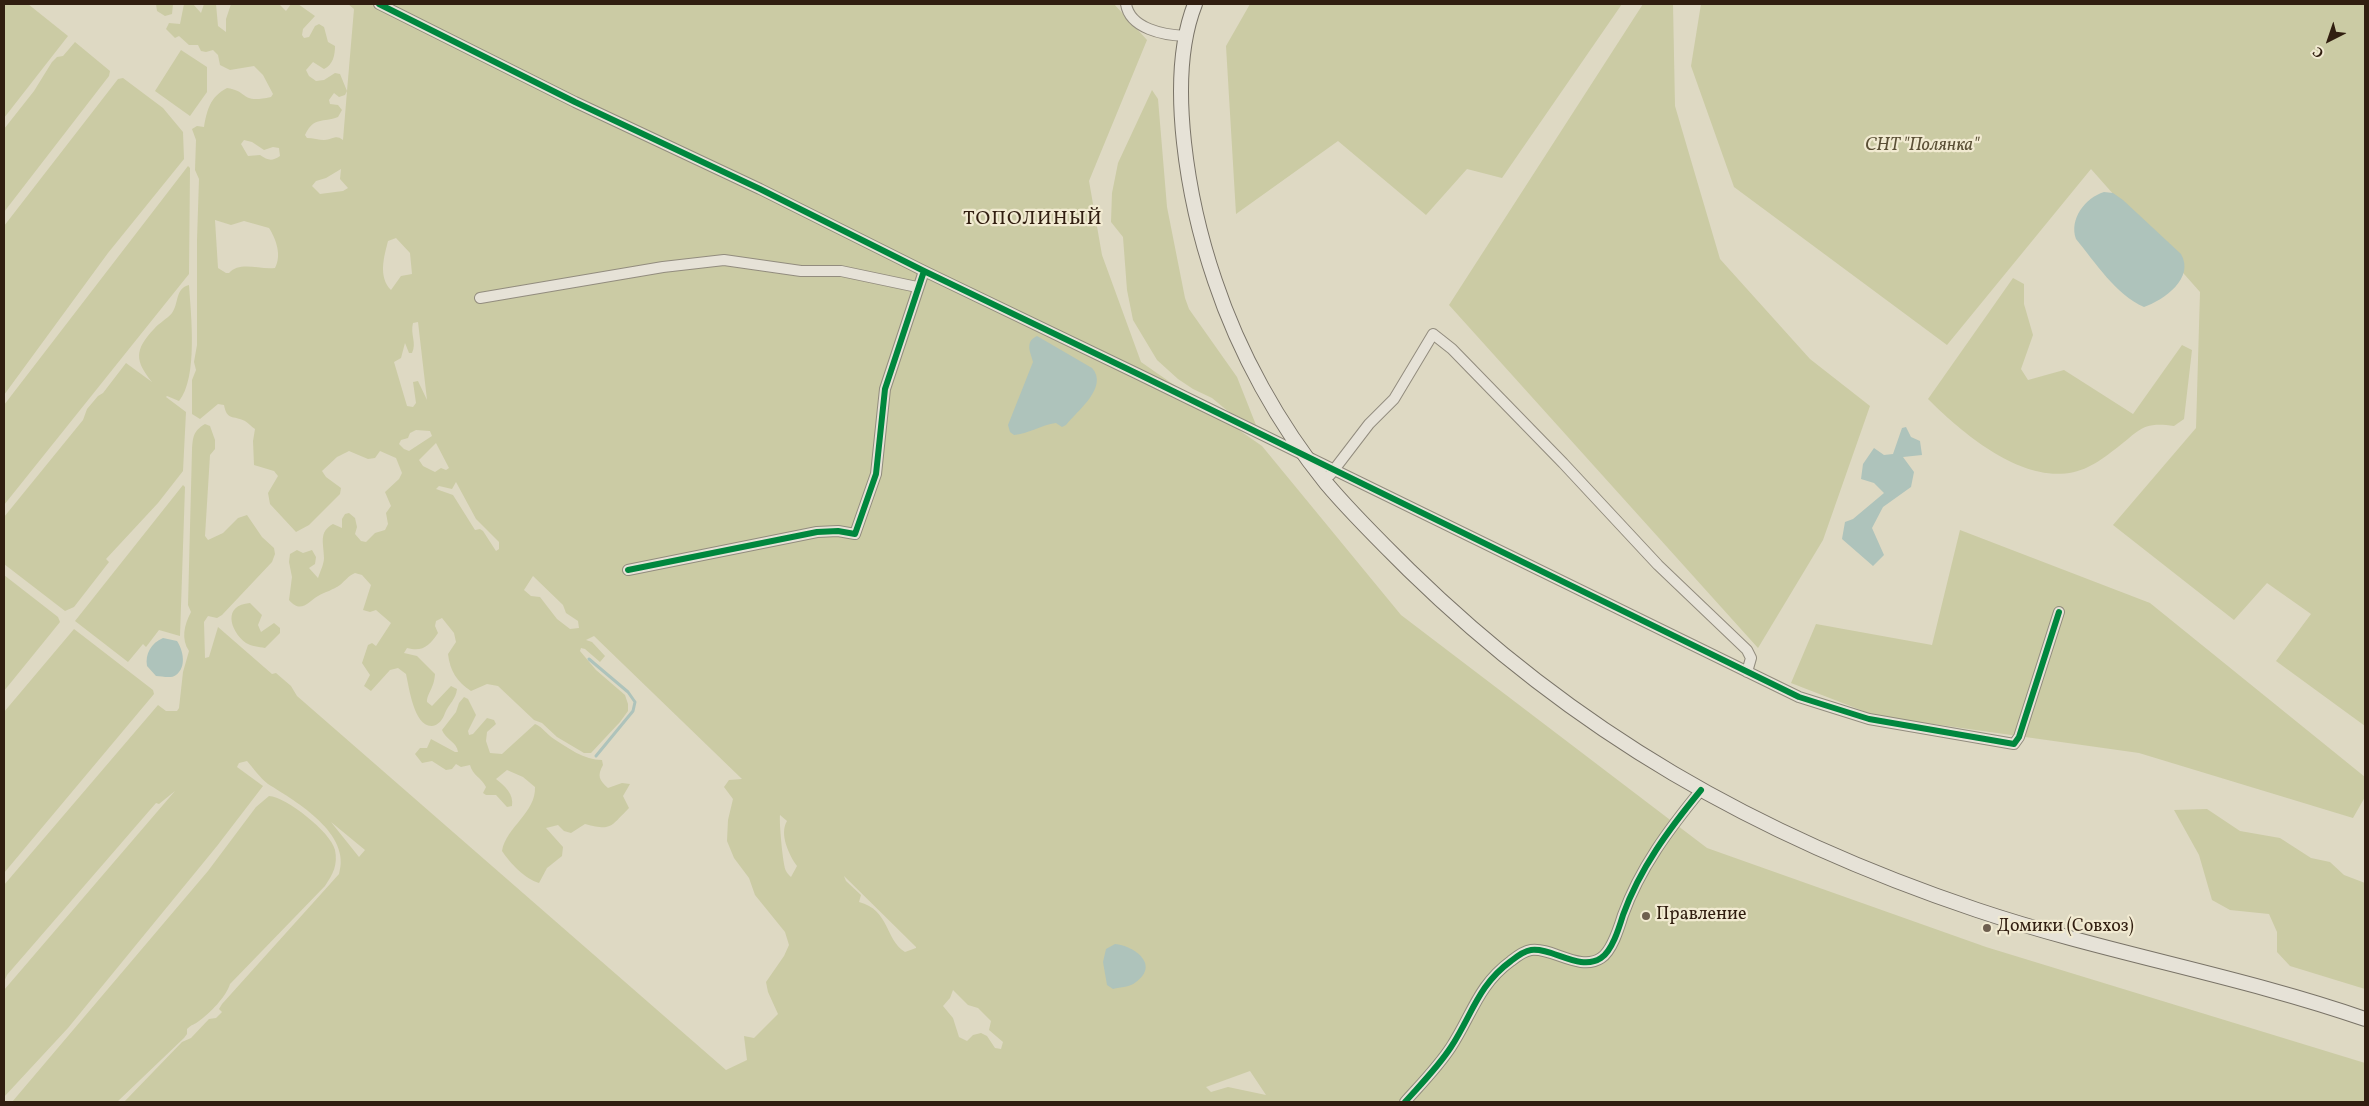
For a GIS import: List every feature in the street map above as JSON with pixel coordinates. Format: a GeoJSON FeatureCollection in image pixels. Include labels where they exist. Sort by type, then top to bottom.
{"type":"FeatureCollection","features":[{"type":"Feature","properties":{"kind":"street"},"geometry":{"type":"LineString","coordinates":[[379,4],[622,124],[760,189],[924,272],[1306,457],[1329,476],[1799,697],[1854,715],[2014,744],[2019,737],[2059,612]]}},
{"type":"Feature","properties":{"kind":"street"},"geometry":{"type":"LineString","coordinates":[[1126,4],[1133,18],[1140,24],[1165,35],[1185,36]]}},
{"type":"Feature","properties":{"kind":"street"},"geometry":{"type":"LineString","coordinates":[[1195,4],[1185,36],[1182,75],[1186,147],[1199,227],[1223,305],[1267,393],[1306,457]]}},
{"type":"Feature","properties":{"kind":"street"},"geometry":{"type":"LineString","coordinates":[[480,298],[663,267],[724,260],[801,270],[841,271],[917,287]]}},
{"type":"Feature","properties":{"kind":"street"},"geometry":{"type":"LineString","coordinates":[[628,570],[817,532],[838,531],[855,534],[876,474],[885,389],[917,287],[924,272]]}},
{"type":"Feature","properties":{"kind":"street"},"geometry":{"type":"LineString","coordinates":[[1329,476],[1369,424],[1394,399],[1433,334],[1452,348],[1658,565],[1747,650],[1751,658],[1747,672]]}},
{"type":"Feature","properties":{"kind":"street"},"geometry":{"type":"LineString","coordinates":[[1329,476],[1347,507],[1438,598],[1513,664],[1556,697],[1622,742],[1700,790],[1803,842],[1874,872],[1983,912],[2273,991],[2365,1019]]}},
{"type":"Feature","properties":{"kind":"street"},"geometry":{"type":"LineString","coordinates":[[1405,1102],[1451,1046],[1486,984],[1515,957],[1530,950],[1544,951],[1578,961],[1590,962],[1600,959],[1608,950],[1654,852],[1700,790]]}},
{"type":"Feature","properties":{"kind":"green space"},"geometry":{"type":"Polygon","coordinates":[[[4,4],[28,4],[68,36],[4,118],[4,4]]]}},
{"type":"Feature","properties":{"kind":"green space"},"geometry":{"type":"Polygon","coordinates":[[[156,4],[173,4],[172,14],[165,16],[157,11],[156,4]]]}},
{"type":"Feature","properties":{"kind":"green space"},"geometry":{"type":"Polygon","coordinates":[[[184,4],[193,4],[201,13],[204,4],[216,4],[218,26],[226,32],[226,19],[231,4],[279,4],[286,11],[291,4],[298,4],[315,16],[303,29],[302,35],[304,38],[309,37],[315,26],[319,24],[324,27],[328,42],[335,46],[334,56],[330,65],[324,69],[313,62],[306,70],[309,76],[316,81],[324,80],[335,73],[340,74],[347,91],[354,9],[348,4],[1114,4],[1147,40],[1089,181],[1102,255],[1141,362],[1262,446],[1401,615],[1707,848],[1986,947],[2365,1063],[2365,1102],[124,1102],[182,1042],[191,1038],[209,1019],[216,1018],[222,1012],[219,1009],[222,1004],[339,874],[341,859],[330,833],[307,810],[265,782],[247,761],[239,763],[237,767],[263,786],[217,846],[68,1028],[4,1097],[4,990],[175,791],[159,804],[156,803],[7,975],[4,982],[4,885],[158,705],[166,711],[177,711],[179,708],[183,672],[189,651],[185,642],[184,632],[191,612],[188,605],[192,445],[196,432],[205,424],[210,426],[215,440],[215,449],[210,455],[205,536],[208,540],[223,533],[238,518],[247,515],[262,537],[274,548],[275,554],[272,562],[222,615],[217,618],[208,616],[204,622],[205,658],[209,657],[218,627],[272,674],[276,673],[291,686],[297,696],[726,1070],[747,1060],[744,1036],[754,1038],[778,1014],[768,992],[766,982],[784,956],[789,945],[785,932],[755,895],[749,878],[734,858],[727,841],[728,820],[733,799],[724,787],[729,780],[742,779],[594,636],[586,640],[592,642],[605,656],[600,662],[585,649],[581,648],[580,651],[596,670],[625,695],[628,711],[591,753],[584,753],[557,737],[542,723],[534,720],[498,686],[487,684],[471,691],[462,684],[452,671],[448,654],[456,642],[454,633],[442,618],[436,621],[435,626],[438,633],[428,645],[417,649],[407,648],[404,653],[417,656],[435,674],[427,702],[432,706],[451,686],[457,689],[454,699],[439,723],[432,726],[426,725],[421,720],[413,705],[406,674],[398,668],[390,670],[371,691],[364,686],[370,675],[362,663],[368,645],[372,643],[376,646],[391,623],[376,610],[370,612],[363,610],[371,585],[362,575],[353,574],[337,587],[318,596],[304,606],[297,606],[289,600],[292,577],[289,562],[290,554],[297,550],[303,553],[312,550],[316,557],[315,564],[309,568],[318,578],[324,560],[323,543],[325,531],[333,524],[342,528],[342,519],[345,514],[349,513],[355,518],[357,527],[355,534],[361,541],[366,542],[375,533],[385,530],[388,524],[386,513],[391,506],[385,492],[399,479],[402,473],[396,458],[380,451],[375,458],[368,459],[349,451],[337,457],[322,471],[326,477],[341,488],[340,494],[309,525],[296,532],[270,504],[268,493],[278,476],[274,471],[254,465],[253,441],[255,429],[241,419],[229,416],[224,405],[218,404],[200,419],[192,414],[192,380],[196,370],[194,362],[197,345],[199,179],[195,170],[196,140],[192,129],[197,126],[204,127],[210,104],[227,88],[254,99],[271,97],[273,94],[263,75],[254,66],[230,70],[220,65],[218,55],[213,50],[201,51],[198,45],[189,45],[179,36],[175,38],[166,29],[169,23],[180,24],[184,4]],[[347,91],[345,95],[339,97],[334,93],[329,100],[330,104],[338,105],[342,110],[338,117],[315,123],[308,129],[305,135],[307,138],[327,140],[338,137],[343,140],[347,91]],[[244,140],[241,144],[248,156],[260,155],[272,160],[280,156],[279,148],[273,147],[264,150],[252,142],[244,140]],[[341,169],[326,178],[316,181],[312,186],[320,194],[343,191],[348,188],[340,179],[341,169]],[[215,220],[218,268],[229,273],[239,267],[275,268],[278,253],[274,237],[269,228],[244,221],[231,225],[215,220]],[[396,238],[388,241],[385,254],[384,279],[391,290],[401,276],[412,274],[410,253],[396,238]],[[418,322],[413,323],[414,346],[412,353],[409,353],[405,343],[401,358],[394,362],[407,406],[413,407],[416,403],[413,382],[418,381],[427,400],[418,322]],[[416,430],[410,433],[408,438],[401,440],[399,444],[409,451],[432,436],[430,431],[416,430]],[[436,443],[419,460],[423,466],[435,472],[441,468],[446,470],[449,468],[436,443]],[[456,482],[452,489],[439,486],[436,489],[453,495],[475,530],[480,529],[483,531],[496,551],[499,549],[499,542],[476,519],[456,482]],[[533,576],[524,590],[531,596],[540,597],[557,619],[570,629],[579,628],[578,621],[566,613],[563,605],[533,576]],[[780,815],[786,872],[791,877],[797,866],[788,850],[785,838],[784,832],[787,821],[780,815]],[[331,822],[359,857],[365,850],[331,822]],[[844,876],[846,881],[861,895],[859,902],[869,906],[882,918],[894,940],[905,952],[916,948],[844,876]],[[953,990],[950,998],[943,1006],[953,1018],[959,1037],[967,1041],[973,1035],[981,1033],[987,1036],[995,1048],[1001,1049],[1003,1042],[989,1030],[991,1021],[978,1008],[968,1005],[953,990]],[[1250,1071],[1206,1087],[1211,1092],[1228,1087],[1266,1095],[1250,1071]]]}},
{"type":"Feature","properties":{"kind":"green space"},"geometry":{"type":"Polygon","coordinates":[[[1250,4],[1622,4],[1502,178],[1467,169],[1426,215],[1338,141],[1236,214],[1226,46],[1250,4]]]}},
{"type":"Feature","properties":{"kind":"green space"},"geometry":{"type":"Polygon","coordinates":[[[1643,4],[1673,4],[1675,106],[1720,259],[1810,359],[1870,406],[1823,540],[1758,648],[1449,305],[1643,4]]]}},
{"type":"Feature","properties":{"kind":"green space","name":"СНТ \"Полянка\""},"geometry":{"type":"Polygon","coordinates":[[[1701,4],[2365,4],[2365,726],[2276,661],[2311,614],[2267,583],[2234,620],[2113,525],[2196,428],[2200,292],[2091,169],[1947,345],[1734,187],[1691,66],[1701,4]]]}},
{"type":"Feature","properties":{"kind":"green space"},"geometry":{"type":"Polygon","coordinates":[[[75,42],[110,71],[109,76],[4,212],[4,129],[34,91],[52,62],[57,57],[63,56],[75,42]]]}},
{"type":"Feature","properties":{"kind":"green space"},"geometry":{"type":"Polygon","coordinates":[[[181,50],[207,67],[207,92],[190,116],[155,91],[181,50]]]}},
{"type":"Feature","properties":{"kind":"green space"},"geometry":{"type":"Polygon","coordinates":[[[123,78],[163,108],[183,132],[184,159],[108,253],[4,395],[4,226],[118,79],[123,78]]]}},
{"type":"Feature","properties":{"kind":"green space"},"geometry":{"type":"Polygon","coordinates":[[[1152,90],[1158,99],[1167,207],[1185,298],[1189,309],[1237,377],[1256,425],[1229,412],[1212,398],[1178,379],[1157,360],[1133,320],[1127,290],[1123,237],[1111,222],[1112,193],[1118,163],[1152,90]]]}},
{"type":"Feature","properties":{"kind":"green space"},"geometry":{"type":"Polygon","coordinates":[[[188,166],[190,168],[189,274],[4,505],[4,405],[188,166]]]}},
{"type":"Feature","properties":{"kind":"green space"},"geometry":{"type":"Polygon","coordinates":[[[2013,278],[2024,284],[2024,304],[2033,335],[2021,369],[2028,380],[2064,370],[2133,414],[2182,345],[2192,350],[2184,419],[2174,426],[2154,425],[2141,429],[2095,464],[2067,473],[2045,473],[2023,467],[2001,457],[1960,429],[1928,399],[2013,278]]]}},
{"type":"Feature","properties":{"kind":"green space"},"geometry":{"type":"Polygon","coordinates":[[[189,285],[192,346],[189,377],[185,391],[179,401],[166,397],[186,412],[183,471],[158,503],[106,559],[109,562],[74,607],[65,611],[4,564],[4,517],[83,420],[87,409],[103,393],[126,363],[152,382],[142,368],[139,356],[140,349],[147,336],[172,313],[181,289],[189,285]]]}},
{"type":"Feature","properties":{"kind":"green space"},"geometry":{"type":"Polygon","coordinates":[[[183,485],[185,487],[180,636],[159,630],[146,647],[143,644],[128,662],[75,621],[183,485]]]}},
{"type":"Feature","properties":{"kind":"green space"},"geometry":{"type":"Polygon","coordinates":[[[1960,530],[2150,603],[2365,777],[2365,797],[2353,818],[2139,753],[1876,716],[1791,683],[1816,624],[1932,645],[1960,530]]]}},
{"type":"Feature","properties":{"kind":"green space"},"geometry":{"type":"Polygon","coordinates":[[[4,575],[58,617],[60,622],[4,691],[4,575]]]}},
{"type":"Feature","properties":{"kind":"green space"},"geometry":{"type":"Polygon","coordinates":[[[250,603],[262,615],[258,625],[261,632],[274,623],[280,628],[280,633],[265,648],[246,643],[240,638],[233,625],[232,613],[241,605],[250,603]]]}},
{"type":"Feature","properties":{"kind":"green space"},"geometry":{"type":"Polygon","coordinates":[[[74,629],[153,690],[154,694],[4,873],[4,712],[74,629]]]}},
{"type":"Feature","properties":{"kind":"green space"},"geometry":{"type":"Polygon","coordinates":[[[464,697],[468,699],[476,715],[468,731],[469,735],[473,734],[487,718],[494,720],[496,724],[487,732],[486,741],[490,753],[502,754],[535,724],[576,753],[602,760],[603,765],[600,778],[608,788],[622,783],[630,784],[623,796],[629,808],[610,826],[601,827],[585,824],[571,833],[564,831],[558,825],[546,828],[563,847],[562,856],[547,868],[539,883],[528,878],[518,870],[502,851],[509,835],[531,805],[535,787],[523,777],[507,770],[496,779],[506,787],[512,798],[512,806],[507,807],[496,795],[486,795],[483,793],[486,787],[473,772],[470,765],[461,767],[456,764],[452,769],[446,770],[432,761],[422,763],[415,754],[420,748],[427,748],[431,739],[458,752],[456,746],[442,730],[456,712],[459,703],[464,697]]]}},
{"type":"Feature","properties":{"kind":"green space"},"geometry":{"type":"Polygon","coordinates":[[[269,796],[286,802],[307,817],[317,825],[332,843],[336,855],[335,865],[325,886],[230,984],[213,1009],[190,1026],[184,1038],[117,1102],[12,1102],[208,871],[256,807],[269,796]]]}},
{"type":"Feature","properties":{"kind":"green space"},"geometry":{"type":"Polygon","coordinates":[[[2207,809],[2240,831],[2280,838],[2311,858],[2330,862],[2344,875],[2365,883],[2365,989],[2290,966],[2277,952],[2277,932],[2269,914],[2230,910],[2212,900],[2199,855],[2174,810],[2207,809]]]}},
{"type":"Feature","properties":{"kind":"shaded area"},"geometry":{"type":"Polygon","coordinates":[[[2104,192],[2113,193],[2123,200],[2181,254],[2184,271],[2181,279],[2175,287],[2152,304],[2144,307],[2124,295],[2098,267],[2076,239],[2074,231],[2080,210],[2091,199],[2104,192]]]}},
{"type":"Feature","properties":{"kind":"shaded area"},"geometry":{"type":"Polygon","coordinates":[[[1037,336],[1092,368],[1096,375],[1097,383],[1090,398],[1066,425],[1062,427],[1056,423],[1050,424],[1014,435],[1010,432],[1008,425],[1033,362],[1029,344],[1037,336]]]}},
{"type":"Feature","properties":{"kind":"shaded area"},"geometry":{"type":"Polygon","coordinates":[[[1906,427],[1911,437],[1920,441],[1922,455],[1903,457],[1914,472],[1911,487],[1883,507],[1872,528],[1884,555],[1873,566],[1842,539],[1845,522],[1853,519],[1884,493],[1874,483],[1861,479],[1863,464],[1874,448],[1884,455],[1893,454],[1902,428],[1906,427]]]}},
{"type":"Feature","properties":{"kind":"shaded area"},"geometry":{"type":"Polygon","coordinates":[[[163,638],[177,641],[181,649],[183,658],[182,668],[172,677],[156,676],[147,666],[147,657],[150,649],[163,638]]]}},
{"type":"Feature","properties":{"kind":"shaded area"},"geometry":{"type":"Polygon","coordinates":[[[1115,944],[1137,952],[1142,957],[1146,969],[1143,976],[1134,984],[1113,989],[1107,985],[1103,962],[1106,949],[1115,944]]]}},
{"type":"Feature","properties":{"kind":"waterway"},"geometry":{"type":"LineString","coordinates":[[589,659],[628,692],[635,702],[633,711],[596,756]]}},
{"type":"Feature","properties":{"kind":"cycle path"},"geometry":{"type":"LineString","coordinates":[[379,4],[575,102],[760,189],[924,271],[1799,697],[1869,719],[2014,744],[2019,737],[2059,612]]}},
{"type":"Feature","properties":{"kind":"cycle path"},"geometry":{"type":"LineString","coordinates":[[628,570],[817,532],[838,531],[855,534],[876,474],[885,389],[924,271]]}},
{"type":"Feature","properties":{"kind":"cycle path"},"geometry":{"type":"LineString","coordinates":[[1405,1102],[1446,1054],[1483,990],[1500,970],[1515,958],[1531,950],[1548,952],[1584,962],[1593,962],[1605,955],[1615,939],[1630,898],[1647,865],[1667,834],[1701,790]]}},
{"type":"Feature","properties":{"kind":"place","name":"Правление"},"geometry":{"type":"Point","coordinates":[1646,916]}},
{"type":"Feature","properties":{"kind":"place","name":"Домики (Совхоз)"},"geometry":{"type":"Point","coordinates":[1987,928]}},
{"type":"Feature","properties":{"kind":"district","name":"ТОПОЛИНЫЙ"},"geometry":{"type":"Point","coordinates":[1033,220]}}]}
